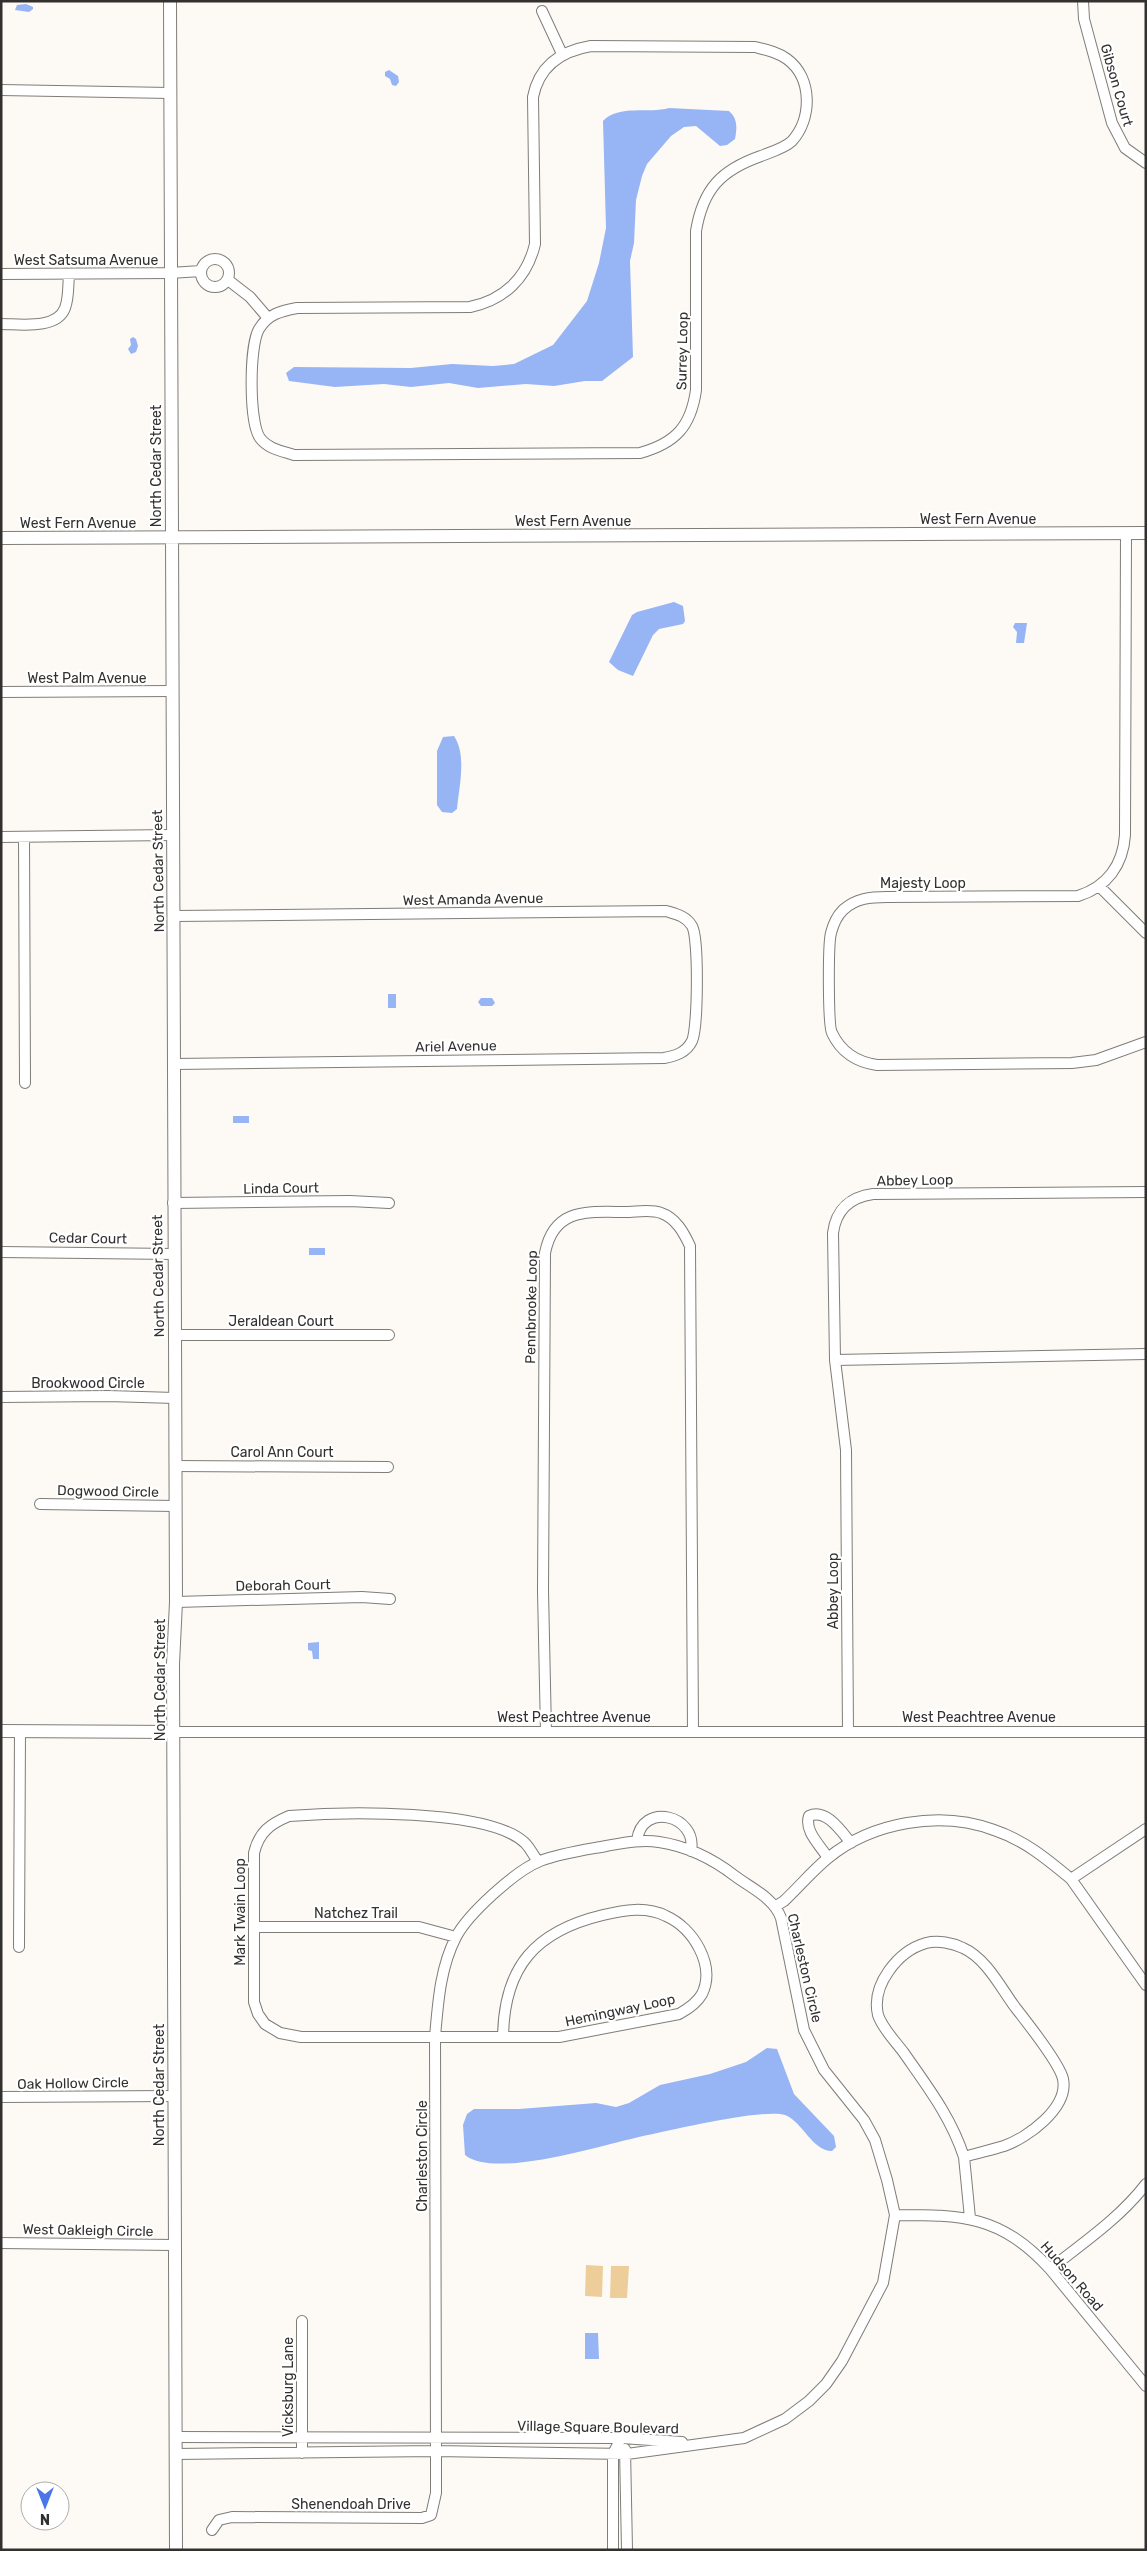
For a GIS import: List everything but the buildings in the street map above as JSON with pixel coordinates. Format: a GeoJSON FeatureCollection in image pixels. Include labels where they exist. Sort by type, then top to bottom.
{"type":"FeatureCollection","features":[{"type":"Feature","properties":{"kind":"street","name":"North Cedar Street"},"geometry":{"type":"LineString","coordinates":[[170,1],[174,916],[173,1203],[176,1602],[174,1732],[176,2550]]}},
{"type":"Feature","properties":{"kind":"street","name":"Gibson Court"},"geometry":{"type":"LineString","coordinates":[[1083,1],[1084,20],[1112,124],[1125,148],[1146,163]]}},
{"type":"Feature","properties":{"kind":"street"},"geometry":{"type":"LineString","coordinates":[[542,11],[562,54]]}},
{"type":"Feature","properties":{"kind":"street","name":"Surrey Loop"},"geometry":{"type":"LineString","coordinates":[[591,46],[755,47],[772,51],[787,59],[799,72],[806,88],[807,105],[804,121],[791,142],[731,169],[717,181],[706,196],[699,213],[696,231],[696,390],[694,408],[686,424],[674,438],[658,448],[631,454],[294,455],[271,448],[260,438],[254,419],[252,350],[258,330],[268,318],[280,310],[297,308],[470,307],[495,299],[510,289],[529,264],[535,244],[533,97],[536,84],[549,64],[562,54],[576,48],[591,46]]}},
{"type":"Feature","properties":{"kind":"street"},"geometry":{"type":"LineString","coordinates":[[1,90],[170,93]]}},
{"type":"Feature","properties":{"kind":"street"},"geometry":{"type":"LineString","coordinates":[[220,260],[229,271],[228,280],[222,286],[211,287],[204,282],[201,271],[206,262],[220,260]]}},
{"type":"Feature","properties":{"kind":"street"},"geometry":{"type":"LineString","coordinates":[[170,273],[201,271]]}},
{"type":"Feature","properties":{"kind":"street","name":"West Satsuma Avenue"},"geometry":{"type":"LineString","coordinates":[[1,274],[170,273]]}},
{"type":"Feature","properties":{"kind":"street"},"geometry":{"type":"LineString","coordinates":[[1,324],[39,324],[59,317],[65,310],[67,301],[68,274]]}},
{"type":"Feature","properties":{"kind":"street"},"geometry":{"type":"LineString","coordinates":[[228,280],[250,298],[268,318]]}},
{"type":"Feature","properties":{"kind":"street","name":"Majesty Loop"},"geometry":{"type":"LineString","coordinates":[[1126,533],[1124,848],[1113,873],[1100,886],[1078,896],[870,897],[855,902],[843,910],[836,919],[830,934],[830,1031],[844,1051],[854,1059],[876,1065],[1072,1063],[1096,1060],[1145,1044]]}},
{"type":"Feature","properties":{"kind":"street","name":"West Fern Avenue"},"geometry":{"type":"LineString","coordinates":[[1,538],[1146,533]]}},
{"type":"Feature","properties":{"kind":"street","name":"West Palm Avenue"},"geometry":{"type":"LineString","coordinates":[[1,692],[172,690]]}},
{"type":"Feature","properties":{"kind":"street"},"geometry":{"type":"LineString","coordinates":[[1,837],[173,835]]}},
{"type":"Feature","properties":{"kind":"street"},"geometry":{"type":"LineString","coordinates":[[24,837],[25,1083]]}},
{"type":"Feature","properties":{"kind":"street"},"geometry":{"type":"LineString","coordinates":[[1100,886],[1146,934]]}},
{"type":"Feature","properties":{"kind":"street","name":"West Amanda Avenue"},"geometry":{"type":"LineString","coordinates":[[174,916],[666,911],[684,917],[692,925],[696,936],[696,1001]]}},
{"type":"Feature","properties":{"kind":"street","name":"Ariel Avenue"},"geometry":{"type":"LineString","coordinates":[[174,1064],[664,1058],[678,1055],[687,1049],[693,1040],[696,1001]]}},
{"type":"Feature","properties":{"kind":"street","name":"Abbey Loop"},"geometry":{"type":"LineString","coordinates":[[848,1732],[846,1450],[835,1360],[834,1225],[843,1208],[860,1196],[1146,1192]]}},
{"type":"Feature","properties":{"kind":"street","name":"Linda Court"},"geometry":{"type":"LineString","coordinates":[[173,1203],[350,1201],[389,1203]]}},
{"type":"Feature","properties":{"kind":"street","name":"Pennbrooke Loop"},"geometry":{"type":"LineString","coordinates":[[546,1732],[543,1601],[545,1253],[548,1236],[558,1224],[578,1214],[660,1212],[683,1231],[690,1246],[693,1732]]}},
{"type":"Feature","properties":{"kind":"street","name":"Cedar Court"},"geometry":{"type":"LineString","coordinates":[[1,1252],[174,1254]]}},
{"type":"Feature","properties":{"kind":"street","name":"Jeraldean Court"},"geometry":{"type":"LineString","coordinates":[[174,1335],[389,1335]]}},
{"type":"Feature","properties":{"kind":"street"},"geometry":{"type":"LineString","coordinates":[[835,1360],[1146,1354]]}},
{"type":"Feature","properties":{"kind":"street","name":"Brookwood Circle"},"geometry":{"type":"LineString","coordinates":[[1,1397],[108,1396],[175,1398]]}},
{"type":"Feature","properties":{"kind":"street","name":"Carol Ann Court"},"geometry":{"type":"LineString","coordinates":[[175,1466],[388,1467]]}},
{"type":"Feature","properties":{"kind":"street","name":"Dogwood Circle"},"geometry":{"type":"LineString","coordinates":[[40,1504],[175,1506]]}},
{"type":"Feature","properties":{"kind":"street","name":"Deborah Court"},"geometry":{"type":"LineString","coordinates":[[176,1602],[362,1597],[390,1599]]}},
{"type":"Feature","properties":{"kind":"street","name":"West Peachtree Avenue"},"geometry":{"type":"LineString","coordinates":[[1,1731],[1146,1732]]}},
{"type":"Feature","properties":{"kind":"street"},"geometry":{"type":"LineString","coordinates":[[19,1947],[20,1731]]}},
{"type":"Feature","properties":{"kind":"street"},"geometry":{"type":"LineString","coordinates":[[828,1858],[809,1830],[807,1823],[809,1816],[816,1813],[824,1814],[851,1844]]}},
{"type":"Feature","properties":{"kind":"street","name":"Mark Twain Loop"},"geometry":{"type":"LineString","coordinates":[[435,2037],[301,2036],[280,2032],[265,2024],[258,2014],[254,2002],[254,1853],[256,1843],[262,1831],[274,1822],[289,1816],[415,1815],[480,1823],[508,1832],[526,1843],[538,1862]]}},
{"type":"Feature","properties":{"kind":"street"},"geometry":{"type":"LineString","coordinates":[[638,1841],[638,1832],[643,1824],[659,1816],[675,1819],[684,1826],[691,1836],[691,1851]]}},
{"type":"Feature","properties":{"kind":"street"},"geometry":{"type":"LineString","coordinates":[[776,1906],[784,1901],[828,1858],[851,1844],[897,1825],[918,1821],[965,1822],[994,1829],[1019,1841],[1040,1853],[1071,1879],[1146,1985]]}},
{"type":"Feature","properties":{"kind":"street"},"geometry":{"type":"LineString","coordinates":[[1071,1879],[1146,1829]]}},
{"type":"Feature","properties":{"kind":"street","name":"Charleston Circle"},"geometry":{"type":"LineString","coordinates":[[436,2451],[435,2037],[438,1998],[444,1971],[456,1937],[468,1921],[491,1897],[538,1862],[574,1852],[638,1841],[658,1841],[691,1851],[716,1862],[776,1906],[781,1918],[804,2030],[824,2070],[868,2126],[887,2180],[895,2215],[882,2282],[842,2361],[826,2384],[785,2419],[764,2430],[744,2438],[703,2444]]}},
{"type":"Feature","properties":{"kind":"street","name":"Hemingway Loop"},"geometry":{"type":"LineString","coordinates":[[435,2037],[503,2037],[559,2037],[680,2014],[691,2007],[702,1994],[706,1976],[700,1948],[689,1931],[667,1916],[645,1910],[625,1910],[569,1925],[548,1936],[526,1958],[508,1989],[503,2037]]}},
{"type":"Feature","properties":{"kind":"street","name":"Natchez Trail"},"geometry":{"type":"LineString","coordinates":[[255,1927],[419,1927],[456,1937]]}},
{"type":"Feature","properties":{"kind":"street"},"geometry":{"type":"LineString","coordinates":[[964,2156],[1006,2145],[1042,2122],[1055,2110],[1061,2095],[1063,2079],[1019,2011],[977,1956],[964,1948],[945,1942],[926,1943],[908,1953],[884,1975],[878,1990],[879,2017],[939,2101],[957,2134],[964,2156],[970,2218]]}},
{"type":"Feature","properties":{"kind":"street","name":"Oak Hollow Circle"},"geometry":{"type":"LineString","coordinates":[[1,2097],[174,2096]]}},
{"type":"Feature","properties":{"kind":"street"},"geometry":{"type":"LineString","coordinates":[[1050,2269],[1109,2222],[1137,2196],[1146,2184]]}},
{"type":"Feature","properties":{"kind":"street","name":"Hudson Road"},"geometry":{"type":"LineString","coordinates":[[895,2215],[970,2218],[1014,2236],[1036,2253],[1146,2386]]}},
{"type":"Feature","properties":{"kind":"street","name":"West Oakleigh Circle"},"geometry":{"type":"LineString","coordinates":[[1,2243],[174,2245]]}},
{"type":"Feature","properties":{"kind":"street","name":"Vicksburg Lane"},"geometry":{"type":"LineString","coordinates":[[302,2320],[302,2453]]}},
{"type":"Feature","properties":{"kind":"street","name":"Village Square Boulevard"},"geometry":{"type":"LineString","coordinates":[[175,2437],[621,2438],[703,2444]]}},
{"type":"Feature","properties":{"kind":"street"},"geometry":{"type":"LineString","coordinates":[[613,2550],[613,2454],[621,2438]]}},
{"type":"Feature","properties":{"kind":"street"},"geometry":{"type":"LineString","coordinates":[[621,2438],[627,2454],[627,2550]]}},
{"type":"Feature","properties":{"kind":"street","name":"Village Square Boulevard"},"geometry":{"type":"LineString","coordinates":[[175,2454],[436,2451],[627,2454],[703,2444]]}},
{"type":"Feature","properties":{"kind":"street","name":"Shenendoah Drive"},"geometry":{"type":"LineString","coordinates":[[212,2530],[219,2520],[232,2518],[422,2518],[432,2515],[436,2493],[436,2451]]}},
{"type":"Feature","properties":{"kind":"shaded area"},"geometry":{"type":"Polygon","coordinates":[[[586,2265],[603,2266],[602,2297],[585,2296],[586,2265]]]}},
{"type":"Feature","properties":{"kind":"shaded area"},"geometry":{"type":"Polygon","coordinates":[[[611,2266],[629,2266],[627,2298],[610,2298],[611,2266]]]}},
{"type":"Feature","properties":{"kind":"water"},"geometry":{"type":"Polygon","coordinates":[[[26,4],[33,7],[33,9],[29,12],[15,10],[17,5],[26,4]]]}},
{"type":"Feature","properties":{"kind":"water"},"geometry":{"type":"Polygon","coordinates":[[[389,70],[398,76],[399,82],[396,86],[392,85],[390,79],[385,76],[385,72],[389,70]]]}},
{"type":"Feature","properties":{"kind":"water"},"geometry":{"type":"Polygon","coordinates":[[[669,108],[729,111],[734,117],[736,124],[735,139],[727,145],[720,146],[696,126],[684,127],[671,136],[647,164],[636,200],[634,243],[630,261],[633,357],[602,381],[585,381],[554,386],[526,384],[478,388],[449,383],[411,387],[384,384],[335,387],[289,381],[286,373],[294,367],[411,368],[452,364],[493,366],[514,364],[553,345],[587,301],[599,263],[606,228],[603,121],[610,116],[626,111],[669,108]]]}},
{"type":"Feature","properties":{"kind":"water"},"geometry":{"type":"Polygon","coordinates":[[[133,337],[136,339],[138,346],[136,352],[131,354],[128,349],[131,345],[130,339],[133,337]]]}},
{"type":"Feature","properties":{"kind":"water"},"geometry":{"type":"Polygon","coordinates":[[[674,602],[683,606],[685,621],[683,624],[659,629],[653,635],[633,676],[618,670],[609,662],[632,615],[674,602]]]}},
{"type":"Feature","properties":{"kind":"water"},"geometry":{"type":"Polygon","coordinates":[[[1015,623],[1027,623],[1024,643],[1016,643],[1017,632],[1013,627],[1015,623]]]}},
{"type":"Feature","properties":{"kind":"water"},"geometry":{"type":"Polygon","coordinates":[[[454,736],[460,752],[461,771],[457,809],[452,813],[442,812],[437,805],[437,751],[443,737],[454,736]]]}},
{"type":"Feature","properties":{"kind":"water"},"geometry":{"type":"Polygon","coordinates":[[[388,994],[396,994],[396,1008],[388,1008],[388,994]]]}},
{"type":"Feature","properties":{"kind":"water"},"geometry":{"type":"Polygon","coordinates":[[[481,998],[492,998],[495,1003],[492,1006],[481,1006],[478,1002],[481,998]]]}},
{"type":"Feature","properties":{"kind":"water"},"geometry":{"type":"Polygon","coordinates":[[[233,1116],[249,1116],[249,1123],[233,1123],[233,1116]]]}},
{"type":"Feature","properties":{"kind":"water"},"geometry":{"type":"Polygon","coordinates":[[[309,1248],[325,1248],[325,1255],[309,1255],[309,1248]]]}},
{"type":"Feature","properties":{"kind":"water"},"geometry":{"type":"Polygon","coordinates":[[[319,1642],[319,1659],[313,1659],[312,1651],[308,1650],[308,1643],[319,1642]]]}},
{"type":"Feature","properties":{"kind":"water"},"geometry":{"type":"Polygon","coordinates":[[[767,2048],[777,2049],[794,2094],[834,2136],[836,2147],[832,2151],[825,2150],[819,2146],[785,2115],[773,2114],[712,2122],[573,2153],[522,2162],[499,2164],[479,2161],[465,2155],[463,2125],[467,2114],[474,2109],[519,2109],[596,2103],[616,2107],[629,2103],[660,2085],[710,2074],[746,2062],[767,2048]]]}},
{"type":"Feature","properties":{"kind":"water"},"geometry":{"type":"Polygon","coordinates":[[[585,2333],[598,2333],[599,2359],[585,2359],[585,2333]]]}}]}
